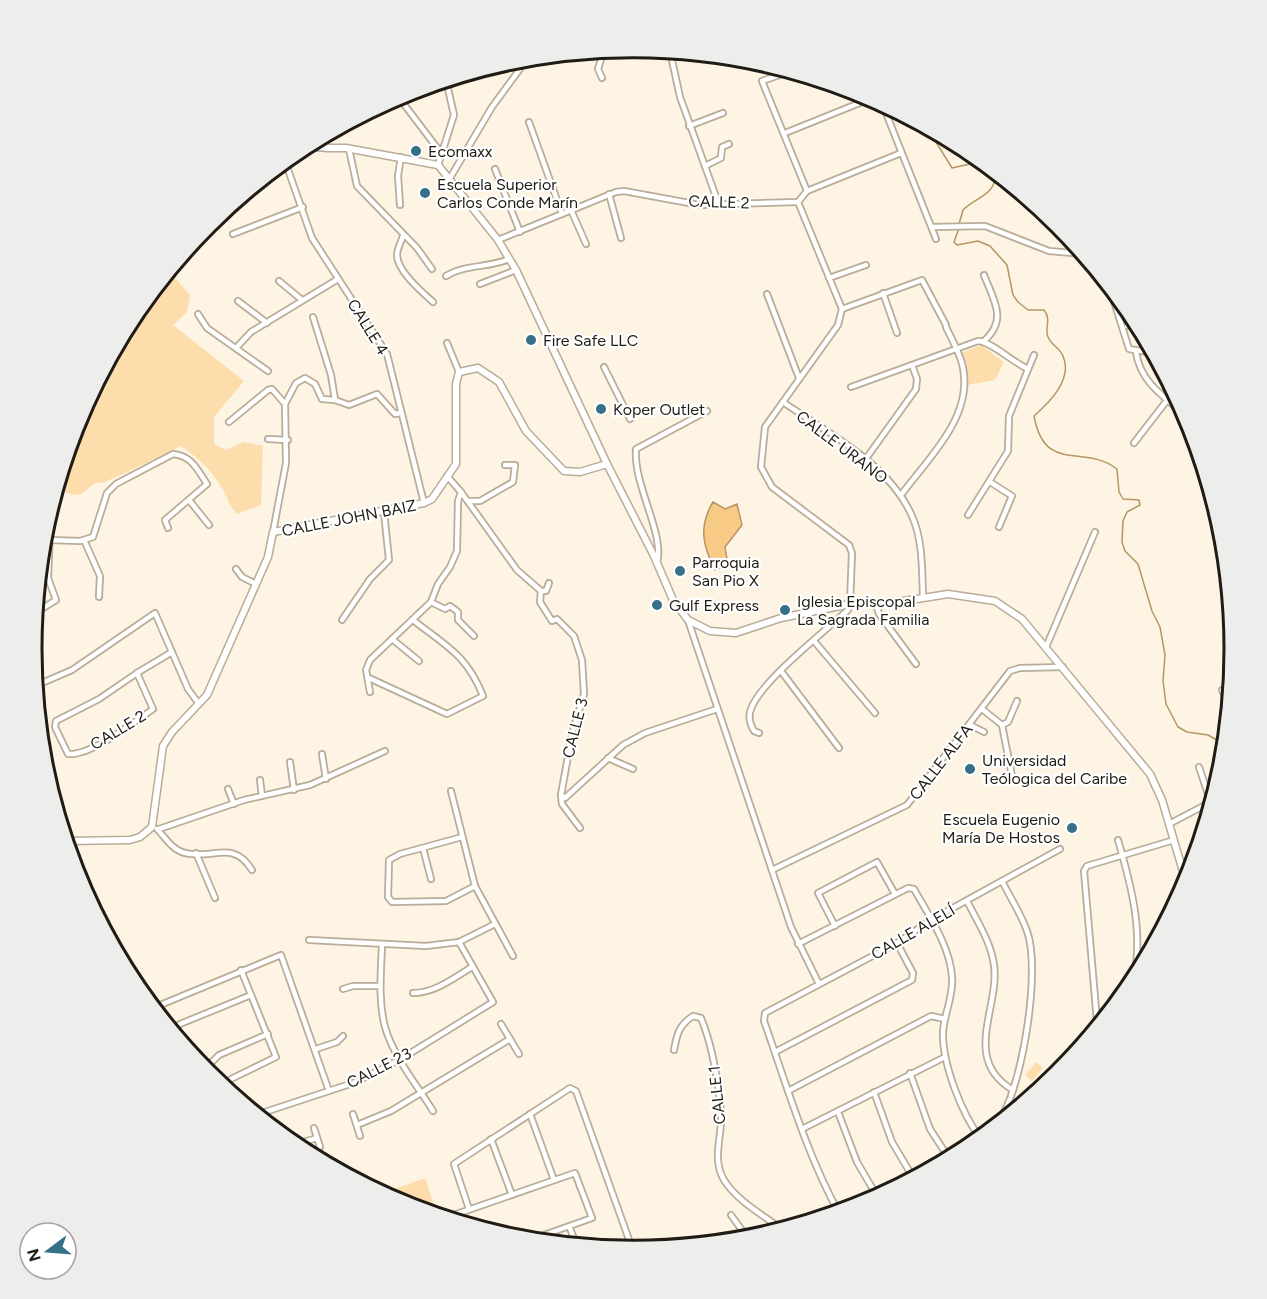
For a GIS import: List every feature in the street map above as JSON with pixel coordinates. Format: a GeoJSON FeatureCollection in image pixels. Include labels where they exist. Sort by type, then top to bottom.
{"type":"FeatureCollection","features":[{"type":"Feature","properties":{"kind":"street"},"geometry":{"type":"LineString","coordinates":[[601,59],[598,69],[602,78]]}},
{"type":"Feature","properties":{"kind":"street"},"geometry":{"type":"LineString","coordinates":[[672,59],[689,126],[719,205]]}},
{"type":"Feature","properties":{"kind":"street"},"geometry":{"type":"LineString","coordinates":[[450,178],[492,107],[519,69]]}},
{"type":"Feature","properties":{"kind":"street"},"geometry":{"type":"LineString","coordinates":[[777,76],[762,81],[807,191]]}},
{"type":"Feature","properties":{"kind":"street"},"geometry":{"type":"LineString","coordinates":[[438,165],[454,115],[448,88]]}},
{"type":"Feature","properties":{"kind":"street"},"geometry":{"type":"LineString","coordinates":[[785,133],[860,103]]}},
{"type":"Feature","properties":{"kind":"street"},"geometry":{"type":"LineString","coordinates":[[404,104],[441,153]]}},
{"type":"Feature","properties":{"kind":"street"},"geometry":{"type":"LineString","coordinates":[[689,126],[723,113]]}},
{"type":"Feature","properties":{"kind":"street"},"geometry":{"type":"LineString","coordinates":[[887,115],[936,238]]}},
{"type":"Feature","properties":{"kind":"street"},"geometry":{"type":"LineString","coordinates":[[529,122],[562,214]]}},
{"type":"Feature","properties":{"kind":"street"},"geometry":{"type":"LineString","coordinates":[[705,166],[721,158],[722,147],[729,144]]}},
{"type":"Feature","properties":{"kind":"street"},"geometry":{"type":"LineString","coordinates":[[321,148],[349,149],[438,165],[498,240],[516,270],[607,464],[657,562],[673,600],[688,620],[798,944],[819,984]]}},
{"type":"Feature","properties":{"kind":"street"},"geometry":{"type":"LineString","coordinates":[[349,149],[357,186],[417,248],[432,269]]}},
{"type":"Feature","properties":{"kind":"street"},"geometry":{"type":"LineString","coordinates":[[759,733],[750,725],[750,710],[761,691],[848,610],[850,604],[852,553],[849,545],[772,487],[761,467],[765,427],[838,325],[842,309],[798,202],[807,191],[901,153]]}},
{"type":"Feature","properties":{"kind":"street"},"geometry":{"type":"LineString","coordinates":[[400,205],[398,176],[401,157]]}},
{"type":"Feature","properties":{"kind":"street","name":"CALLE 4"},"geometry":{"type":"LineString","coordinates":[[288,169],[312,238],[387,354],[424,503]]}},
{"type":"Feature","properties":{"kind":"street"},"geometry":{"type":"LineString","coordinates":[[495,169],[520,232]]}},
{"type":"Feature","properties":{"kind":"street","name":"CALLE 2"},"geometry":{"type":"LineString","coordinates":[[498,240],[624,191],[700,205],[798,202]]}},
{"type":"Feature","properties":{"kind":"street"},"geometry":{"type":"LineString","coordinates":[[609,195],[621,238]]}},
{"type":"Feature","properties":{"kind":"street"},"geometry":{"type":"LineString","coordinates":[[233,234],[303,207]]}},
{"type":"Feature","properties":{"kind":"street"},"geometry":{"type":"LineString","coordinates":[[571,210],[586,244]]}},
{"type":"Feature","properties":{"kind":"street"},"geometry":{"type":"LineString","coordinates":[[932,227],[985,226],[1049,251],[1072,253]]}},
{"type":"Feature","properties":{"kind":"street"},"geometry":{"type":"LineString","coordinates":[[403,236],[397,255],[398,261],[411,283],[433,302]]}},
{"type":"Feature","properties":{"kind":"street"},"geometry":{"type":"LineString","coordinates":[[446,276],[455,271],[493,266],[510,260]]}},
{"type":"Feature","properties":{"kind":"street"},"geometry":{"type":"LineString","coordinates":[[829,278],[866,265]]}},
{"type":"Feature","properties":{"kind":"street"},"geometry":{"type":"LineString","coordinates":[[480,284],[516,270]]}},
{"type":"Feature","properties":{"kind":"street"},"geometry":{"type":"LineString","coordinates":[[851,387],[984,341],[995,331],[998,318],[984,275]]}},
{"type":"Feature","properties":{"kind":"street"},"geometry":{"type":"LineString","coordinates":[[236,348],[252,332],[338,279]]}},
{"type":"Feature","properties":{"kind":"street"},"geometry":{"type":"LineString","coordinates":[[842,309],[922,280],[946,326],[964,374],[964,397],[954,423],[901,495]]}},
{"type":"Feature","properties":{"kind":"street"},"geometry":{"type":"LineString","coordinates":[[279,282],[302,300]]}},
{"type":"Feature","properties":{"kind":"street"},"geometry":{"type":"LineString","coordinates":[[882,293],[897,333]]}},
{"type":"Feature","properties":{"kind":"street"},"geometry":{"type":"LineString","coordinates":[[767,294],[799,378]]}},
{"type":"Feature","properties":{"kind":"street"},"geometry":{"type":"LineString","coordinates":[[238,301],[267,323]]}},
{"type":"Feature","properties":{"kind":"street"},"geometry":{"type":"LineString","coordinates":[[1116,308],[1129,349],[1145,353]]}},
{"type":"Feature","properties":{"kind":"street"},"geometry":{"type":"LineString","coordinates":[[198,314],[209,328],[268,371]]}},
{"type":"Feature","properties":{"kind":"street"},"geometry":{"type":"LineString","coordinates":[[313,317],[331,375],[335,400]]}},
{"type":"Feature","properties":{"kind":"street"},"geometry":{"type":"LineString","coordinates":[[984,341],[1010,361],[1026,368]]}},
{"type":"Feature","properties":{"kind":"street"},"geometry":{"type":"LineString","coordinates":[[447,343],[459,372],[478,368],[499,382],[526,431],[564,471],[579,472],[607,464]]}},
{"type":"Feature","properties":{"kind":"street"},"geometry":{"type":"LineString","coordinates":[[1134,443],[1168,399],[1143,375],[1136,352]]}},
{"type":"Feature","properties":{"kind":"street"},"geometry":{"type":"LineString","coordinates":[[968,515],[1008,451],[1009,416],[1026,368],[1034,354]]}},
{"type":"Feature","properties":{"kind":"street"},"geometry":{"type":"LineString","coordinates":[[865,460],[916,389],[917,379],[912,365]]}},
{"type":"Feature","properties":{"kind":"street"},"geometry":{"type":"LineString","coordinates":[[604,367],[630,419]]}},
{"type":"Feature","properties":{"kind":"street","name":"CALLE JOHN BAIZ"},"geometry":{"type":"LineString","coordinates":[[152,827],[163,746],[172,732],[199,704],[214,680],[268,557],[273,532],[384,512],[432,499],[456,464],[458,455],[456,384],[459,372]]}},
{"type":"Feature","properties":{"kind":"street"},"geometry":{"type":"LineString","coordinates":[[273,532],[288,440],[285,404],[296,383],[305,378],[315,384],[322,399],[335,400],[349,405],[377,394],[395,414],[401,413]]}},
{"type":"Feature","properties":{"kind":"street"},"geometry":{"type":"LineString","coordinates":[[229,422],[268,390],[275,392],[285,404]]}},
{"type":"Feature","properties":{"kind":"street","name":"CALLE URANO"},"geometry":{"type":"LineString","coordinates":[[783,402],[865,460],[885,476],[901,495],[918,534],[923,597]]}},
{"type":"Feature","properties":{"kind":"street"},"geometry":{"type":"LineString","coordinates":[[657,562],[659,553],[654,530],[635,465],[636,449],[707,411]]}},
{"type":"Feature","properties":{"kind":"street"},"geometry":{"type":"LineString","coordinates":[[268,439],[288,440]]}},
{"type":"Feature","properties":{"kind":"street"},"geometry":{"type":"LineString","coordinates":[[52,540],[84,540],[93,537],[107,493],[116,484],[173,454],[190,459],[207,484],[165,520],[168,528]]}},
{"type":"Feature","properties":{"kind":"street"},"geometry":{"type":"LineString","coordinates":[[468,501],[480,501],[513,482],[516,474],[515,465],[506,465]]}},
{"type":"Feature","properties":{"kind":"street"},"geometry":{"type":"LineString","coordinates":[[447,476],[468,501],[517,570],[541,591],[546,591],[549,583]]}},
{"type":"Feature","properties":{"kind":"street"},"geometry":{"type":"LineString","coordinates":[[990,482],[1012,496],[999,527]]}},
{"type":"Feature","properties":{"kind":"street"},"geometry":{"type":"LineString","coordinates":[[370,692],[366,670],[370,660],[431,602],[438,584],[458,552],[458,501],[461,492]]}},
{"type":"Feature","properties":{"kind":"street"},"geometry":{"type":"LineString","coordinates":[[189,500],[208,525]]}},
{"type":"Feature","properties":{"kind":"street"},"geometry":{"type":"LineString","coordinates":[[342,620],[370,579],[389,560],[384,512]]}},
{"type":"Feature","properties":{"kind":"street"},"geometry":{"type":"LineString","coordinates":[[1046,647],[1095,532]]}},
{"type":"Feature","properties":{"kind":"street"},"geometry":{"type":"LineString","coordinates":[[84,540],[100,576],[99,597]]}},
{"type":"Feature","properties":{"kind":"street"},"geometry":{"type":"LineString","coordinates":[[43,608],[56,600],[48,578],[49,560]]}},
{"type":"Feature","properties":{"kind":"street"},"geometry":{"type":"LineString","coordinates":[[236,568],[242,577],[256,584]]}},
{"type":"Feature","properties":{"kind":"street","name":"CALLE 3"},"geometry":{"type":"LineString","coordinates":[[541,591],[540,602],[552,621],[557,619],[569,628],[582,660],[584,694],[570,743],[561,795]]}},
{"type":"Feature","properties":{"kind":"street"},"geometry":{"type":"LineString","coordinates":[[688,620],[710,631],[736,633],[781,618],[850,604],[876,604],[948,594],[996,601],[1022,619],[1064,667],[1150,774],[1162,800],[1183,870]]}},
{"type":"Feature","properties":{"kind":"street"},"geometry":{"type":"LineString","coordinates":[[431,602],[445,609],[450,606],[458,612],[458,620],[474,636]]}},
{"type":"Feature","properties":{"kind":"street"},"geometry":{"type":"LineString","coordinates":[[876,604],[879,614],[916,663]]}},
{"type":"Feature","properties":{"kind":"street"},"geometry":{"type":"LineString","coordinates":[[43,683],[72,670],[155,613],[188,689],[199,704]]}},
{"type":"Feature","properties":{"kind":"street"},"geometry":{"type":"LineString","coordinates":[[369,678],[447,714],[483,696],[475,677],[460,656],[413,620]]}},
{"type":"Feature","properties":{"kind":"street"},"geometry":{"type":"LineString","coordinates":[[392,639],[419,661]]}},
{"type":"Feature","properties":{"kind":"street"},"geometry":{"type":"LineString","coordinates":[[814,641],[874,713]]}},
{"type":"Feature","properties":{"kind":"street","name":"CALLE 2"},"geometry":{"type":"LineString","coordinates":[[137,673],[153,709],[103,742],[75,755],[68,754],[55,727],[56,721],[99,699],[137,673],[172,652]]}},
{"type":"Feature","properties":{"kind":"street","name":"CALLE ALFA"},"geometry":{"type":"LineString","coordinates":[[772,870],[907,805],[1010,671],[1064,667]]}},
{"type":"Feature","properties":{"kind":"street"},"geometry":{"type":"LineString","coordinates":[[781,671],[839,748]]}},
{"type":"Feature","properties":{"kind":"street"},"geometry":{"type":"LineString","coordinates":[[1002,725],[1008,722],[1017,701]]}},
{"type":"Feature","properties":{"kind":"street"},"geometry":{"type":"LineString","coordinates":[[561,795],[565,798],[623,745],[645,734],[717,709]]}},
{"type":"Feature","properties":{"kind":"street"},"geometry":{"type":"LineString","coordinates":[[982,709],[1002,725],[1012,776]]}},
{"type":"Feature","properties":{"kind":"street"},"geometry":{"type":"LineString","coordinates":[[970,725],[984,732]]}},
{"type":"Feature","properties":{"kind":"street"},"geometry":{"type":"LineString","coordinates":[[159,830],[234,804],[294,790],[326,779],[385,752]]}},
{"type":"Feature","properties":{"kind":"street"},"geometry":{"type":"LineString","coordinates":[[322,754],[326,779]]}},
{"type":"Feature","properties":{"kind":"street"},"geometry":{"type":"LineString","coordinates":[[608,758],[633,769]]}},
{"type":"Feature","properties":{"kind":"street"},"geometry":{"type":"LineString","coordinates":[[290,762],[294,790]]}},
{"type":"Feature","properties":{"kind":"street"},"geometry":{"type":"LineString","coordinates":[[1199,767],[1207,793]]}},
{"type":"Feature","properties":{"kind":"street"},"geometry":{"type":"LineString","coordinates":[[261,780],[262,796]]}},
{"type":"Feature","properties":{"kind":"street"},"geometry":{"type":"LineString","coordinates":[[228,789],[234,804]]}},
{"type":"Feature","properties":{"kind":"street"},"geometry":{"type":"LineString","coordinates":[[451,791],[475,886],[513,956]]}},
{"type":"Feature","properties":{"kind":"street"},"geometry":{"type":"LineString","coordinates":[[561,795],[562,804],[580,828]]}},
{"type":"Feature","properties":{"kind":"street"},"geometry":{"type":"LineString","coordinates":[[1169,824],[1204,807]]}},
{"type":"Feature","properties":{"kind":"street"},"geometry":{"type":"LineString","coordinates":[[73,841],[129,840],[140,837],[152,827],[159,830],[175,849],[196,854],[234,852],[245,858],[252,870]]}},
{"type":"Feature","properties":{"kind":"street"},"geometry":{"type":"LineString","coordinates":[[462,837],[389,860],[388,897],[392,902],[446,901],[475,886]]}},
{"type":"Feature","properties":{"kind":"street"},"geometry":{"type":"LineString","coordinates":[[1118,840],[1134,900],[1137,960]]}},
{"type":"Feature","properties":{"kind":"street"},"geometry":{"type":"LineString","coordinates":[[1096,1019],[1084,871],[1086,866],[1174,840]]}},
{"type":"Feature","properties":{"kind":"street"},"geometry":{"type":"LineString","coordinates":[[423,848],[431,879]]}},
{"type":"Feature","properties":{"kind":"street","name":"CALLE ALELÍ"},"geometry":{"type":"LineString","coordinates":[[775,1052],[764,1021],[765,1013],[897,943],[931,920],[1060,849]]}},
{"type":"Feature","properties":{"kind":"street"},"geometry":{"type":"LineString","coordinates":[[196,854],[215,898]]}},
{"type":"Feature","properties":{"kind":"street"},"geometry":{"type":"LineString","coordinates":[[835,926],[818,893],[877,862],[895,894]]}},
{"type":"Feature","properties":{"kind":"street"},"geometry":{"type":"LineString","coordinates":[[1002,882],[1027,932],[1034,968],[1032,995],[1013,1090],[1005,1110]]}},
{"type":"Feature","properties":{"kind":"street"},"geometry":{"type":"LineString","coordinates":[[798,944],[895,894],[908,888],[914,889],[947,954],[951,969],[952,985],[945,1018],[945,1057],[964,1113],[976,1131]]}},
{"type":"Feature","properties":{"kind":"street"},"geometry":{"type":"LineString","coordinates":[[967,901],[987,939],[995,966],[984,1036],[988,1056],[995,1075],[1013,1090]]}},
{"type":"Feature","properties":{"kind":"street"},"geometry":{"type":"LineString","coordinates":[[309,940],[426,946],[459,942],[495,924]]}},
{"type":"Feature","properties":{"kind":"street"},"geometry":{"type":"LineString","coordinates":[[413,993],[425,993],[438,988],[472,967],[459,942]]}},
{"type":"Feature","properties":{"kind":"street"},"geometry":{"type":"LineString","coordinates":[[835,1206],[821,1181],[775,1052],[912,980],[913,973],[897,943]]}},
{"type":"Feature","properties":{"kind":"street"},"geometry":{"type":"LineString","coordinates":[[382,945],[380,986],[385,1025],[401,1059],[433,1112]]}},
{"type":"Feature","properties":{"kind":"street"},"geometry":{"type":"LineString","coordinates":[[160,1005],[281,955],[329,1091]]}},
{"type":"Feature","properties":{"kind":"street","name":"CALLE 23"},"geometry":{"type":"LineString","coordinates":[[264,1111],[356,1082],[401,1059],[493,1002],[472,967]]}},
{"type":"Feature","properties":{"kind":"street"},"geometry":{"type":"LineString","coordinates":[[231,1079],[276,1057],[241,970]]}},
{"type":"Feature","properties":{"kind":"street"},"geometry":{"type":"LineString","coordinates":[[343,989],[353,986],[380,986]]}},
{"type":"Feature","properties":{"kind":"street"},"geometry":{"type":"LineString","coordinates":[[178,1026],[251,995]]}},
{"type":"Feature","properties":{"kind":"street","name":"CALLE 1"},"geometry":{"type":"LineString","coordinates":[[674,1050],[682,1023],[693,1016],[701,1018],[710,1042],[721,1111],[722,1126],[716,1157],[722,1176],[736,1196],[775,1224]]}},
{"type":"Feature","properties":{"kind":"street"},"geometry":{"type":"LineString","coordinates":[[788,1091],[931,1016],[945,1018]]}},
{"type":"Feature","properties":{"kind":"street"},"geometry":{"type":"LineString","coordinates":[[501,1024],[519,1054]]}},
{"type":"Feature","properties":{"kind":"street"},"geometry":{"type":"LineString","coordinates":[[211,1063],[219,1055],[268,1034]]}},
{"type":"Feature","properties":{"kind":"street"},"geometry":{"type":"LineString","coordinates":[[316,1049],[337,1042],[343,1036]]}},
{"type":"Feature","properties":{"kind":"street"},"geometry":{"type":"LineString","coordinates":[[357,1125],[391,1111],[510,1039]]}},
{"type":"Feature","properties":{"kind":"street"},"geometry":{"type":"LineString","coordinates":[[802,1129],[945,1057]]}},
{"type":"Feature","properties":{"kind":"street"},"geometry":{"type":"LineString","coordinates":[[910,1073],[930,1129],[945,1152]]}},
{"type":"Feature","properties":{"kind":"street"},"geometry":{"type":"LineString","coordinates":[[470,1209],[454,1164],[570,1088],[576,1091],[629,1241]]}},
{"type":"Feature","properties":{"kind":"street"},"geometry":{"type":"LineString","coordinates":[[874,1092],[892,1142],[910,1172]]}},
{"type":"Feature","properties":{"kind":"street"},"geometry":{"type":"LineString","coordinates":[[838,1112],[857,1162],[873,1190]]}},
{"type":"Feature","properties":{"kind":"street"},"geometry":{"type":"LineString","coordinates":[[353,1114],[360,1136]]}},
{"type":"Feature","properties":{"kind":"street"},"geometry":{"type":"LineString","coordinates":[[530,1114],[554,1180]]}},
{"type":"Feature","properties":{"kind":"street"},"geometry":{"type":"LineString","coordinates":[[314,1128],[320,1147]]}},
{"type":"Feature","properties":{"kind":"street"},"geometry":{"type":"LineString","coordinates":[[306,1141],[317,1138]]}},
{"type":"Feature","properties":{"kind":"street"},"geometry":{"type":"LineString","coordinates":[[491,1139],[512,1195]]}},
{"type":"Feature","properties":{"kind":"street"},"geometry":{"type":"LineString","coordinates":[[456,1214],[575,1173],[592,1218],[546,1234]]}},
{"type":"Feature","properties":{"kind":"street"},"geometry":{"type":"LineString","coordinates":[[731,1215],[743,1231]]}},
{"type":"Feature","properties":{"kind":"street"},"geometry":{"type":"LineString","coordinates":[[569,1226],[574,1238]]}},
{"type":"Feature","properties":{"kind":"shaded area"},"geometry":{"type":"Polygon","coordinates":[[[174,277],[190,295],[187,312],[173,325],[244,381],[214,417],[214,444],[226,450],[244,442],[263,446],[261,505],[237,514],[210,471],[181,446],[105,482],[96,483],[85,492],[74,495],[64,490],[73,459],[103,388],[142,321],[174,277]]]}},
{"type":"Feature","properties":{"kind":"shaded area"},"geometry":{"type":"Polygon","coordinates":[[[981,345],[1004,362],[995,380],[968,385],[959,354],[981,345]]]}},
{"type":"Feature","properties":{"kind":"shaded area"},"geometry":{"type":"Polygon","coordinates":[[[713,502],[725,509],[737,504],[742,525],[725,547],[728,565],[715,570],[705,545],[704,536],[705,520],[713,502]]]}},
{"type":"Feature","properties":{"kind":"shaded area"},"geometry":{"type":"Polygon","coordinates":[[[1036,1062],[1043,1068],[1032,1081],[1025,1075],[1036,1062]]]}},
{"type":"Feature","properties":{"kind":"shaded area"},"geometry":{"type":"Polygon","coordinates":[[[425,1178],[435,1207],[407,1196],[393,1190],[425,1178]]]}},
{"type":"Feature","properties":{"kind":"waterway"},"geometry":{"type":"LineString","coordinates":[[936,141],[952,168],[971,164]]}},
{"type":"Feature","properties":{"kind":"waterway"},"geometry":{"type":"LineString","coordinates":[[959,224],[963,210],[989,191],[995,181]]}},
{"type":"Feature","properties":{"kind":"waterway"},"geometry":{"type":"LineString","coordinates":[[959,228],[954,242],[957,245],[978,241],[990,246],[1007,265],[1013,295],[1018,302],[1028,310],[1044,310],[1048,321],[1048,337],[1063,356],[1065,373],[1053,397],[1034,416],[1039,434],[1047,446],[1056,452],[1091,458],[1117,469],[1119,492],[1123,499],[1139,500],[1140,505],[1127,512],[1123,521],[1122,542],[1125,551],[1138,564],[1152,611],[1160,627],[1165,655],[1163,681],[1166,704],[1178,727],[1187,732],[1208,735],[1218,741]]}},
{"type":"Feature","properties":{"kind":"place","name":"Ecomaxx"},"geometry":{"type":"Point","coordinates":[416,151]}},
{"type":"Feature","properties":{"kind":"place","name":"Escuela Superior Carlos Conde Marín"},"geometry":{"type":"Point","coordinates":[425,193]}},
{"type":"Feature","properties":{"kind":"place","name":"Fire Safe LLC"},"geometry":{"type":"Point","coordinates":[531,340]}},
{"type":"Feature","properties":{"kind":"place","name":"Koper Outlet"},"geometry":{"type":"Point","coordinates":[601,409]}},
{"type":"Feature","properties":{"kind":"place","name":"Parroquia San Pio X"},"geometry":{"type":"Point","coordinates":[680,571]}},
{"type":"Feature","properties":{"kind":"place","name":"Gulf Express"},"geometry":{"type":"Point","coordinates":[657,605]}},
{"type":"Feature","properties":{"kind":"place","name":"Iglesia Episcopal La Sagrada Familia"},"geometry":{"type":"Point","coordinates":[785,610]}},
{"type":"Feature","properties":{"kind":"place","name":"Universidad Teólogica del Caribe"},"geometry":{"type":"Point","coordinates":[970,769]}},
{"type":"Feature","properties":{"kind":"place","name":"Escuela Eugenio María De Hostos"},"geometry":{"type":"Point","coordinates":[1072,828]}}]}
